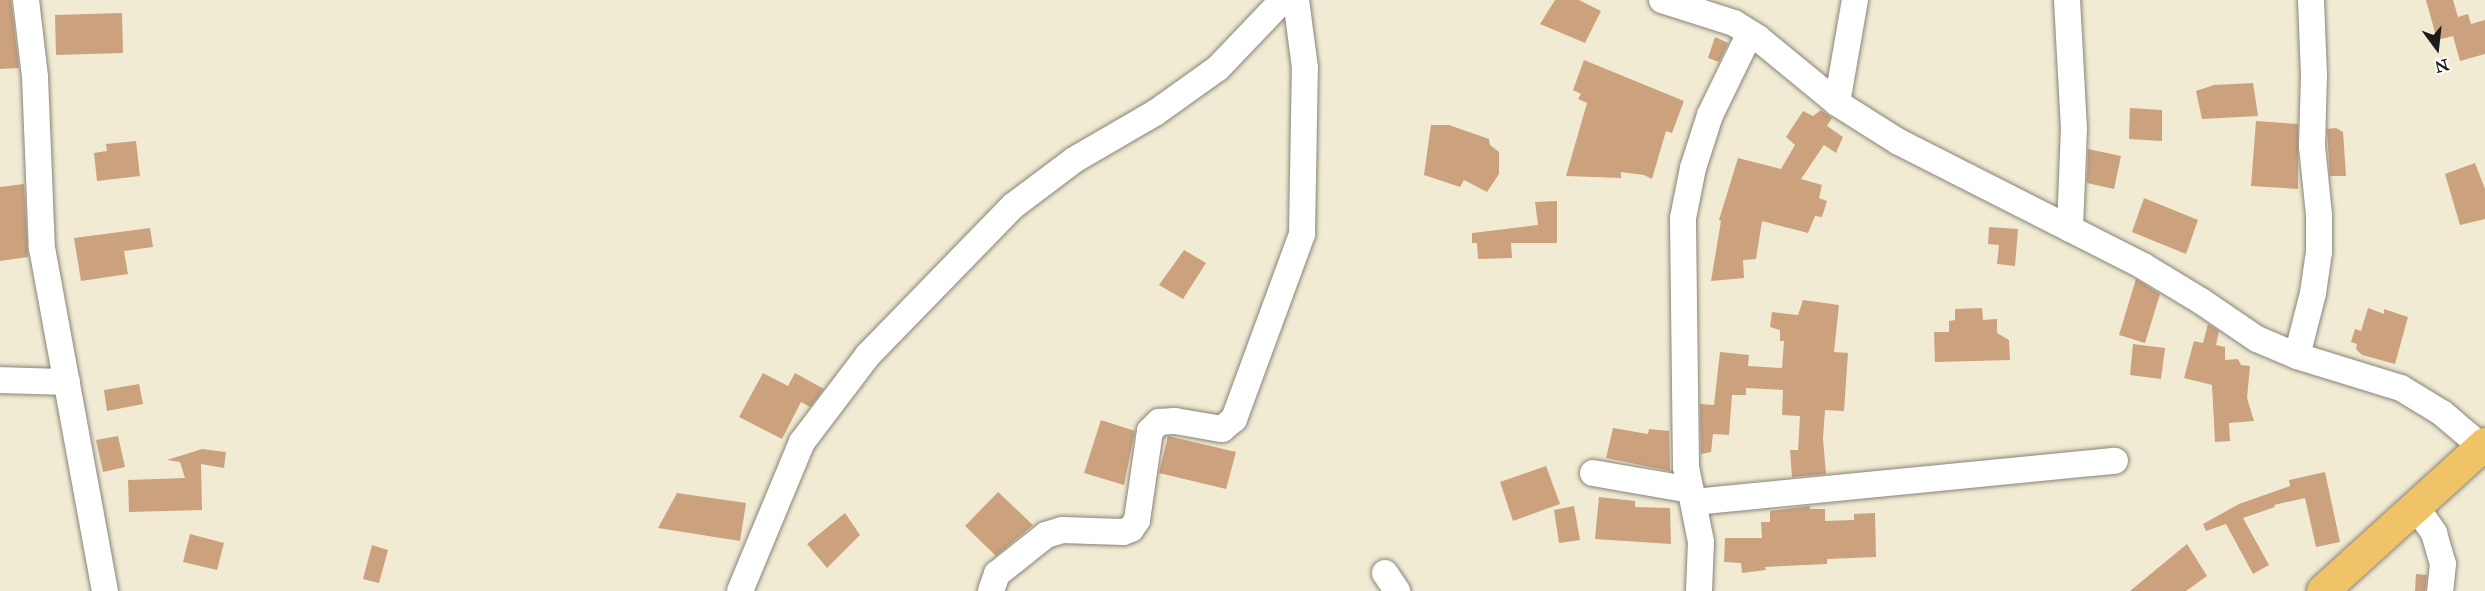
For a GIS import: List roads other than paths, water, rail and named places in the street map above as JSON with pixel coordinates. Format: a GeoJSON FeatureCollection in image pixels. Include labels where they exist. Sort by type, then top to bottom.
{"type":"FeatureCollection","features":[{"type":"Feature","properties":{"kind":"main road"},"geometry":{"type":"LineString","coordinates":[[2323,591],[2483,446]]}},
{"type":"Feature","properties":{"kind":"street"},"geometry":{"type":"LineString","coordinates":[[26,0],[35,77],[42,248],[105,591]]}},
{"type":"Feature","properties":{"kind":"street"},"geometry":{"type":"LineString","coordinates":[[740,591],[802,442],[868,355],[1013,206],[1074,160],[1155,113],[1218,68],[1283,0]]}},
{"type":"Feature","properties":{"kind":"street"},"geometry":{"type":"LineString","coordinates":[[991,591],[998,574],[1046,535],[1062,530],[1123,532],[1131,529],[1137,520],[1150,432],[1159,422],[1175,421],[1222,429],[1234,419],[1302,234],[1305,68],[1296,0]]}},
{"type":"Feature","properties":{"kind":"street"},"geometry":{"type":"LineString","coordinates":[[1662,0],[1734,23],[1750,33],[1837,103],[1899,142],[2153,272],[2256,339],[2297,356],[2401,388],[2442,413],[2483,446]]}},
{"type":"Feature","properties":{"kind":"street"},"geometry":{"type":"LineString","coordinates":[[1837,103],[1856,0]]}},
{"type":"Feature","properties":{"kind":"street"},"geometry":{"type":"LineString","coordinates":[[2067,0],[2074,128],[2070,229]]}},
{"type":"Feature","properties":{"kind":"street"},"geometry":{"type":"LineString","coordinates":[[2297,356],[2313,293],[2319,252],[2319,215],[2312,146],[2314,75],[2311,0]]}},
{"type":"Feature","properties":{"kind":"street"},"geometry":{"type":"LineString","coordinates":[[1699,591],[1701,542],[1686,467],[1683,218],[1693,168],[1710,115],[1750,33]]}},
{"type":"Feature","properties":{"kind":"street"},"geometry":{"type":"LineString","coordinates":[[0,380],[67,382]]}},
{"type":"Feature","properties":{"kind":"street"},"geometry":{"type":"LineString","coordinates":[[1593,473],[1693,496],[2115,461]]}},
{"type":"Feature","properties":{"kind":"street"},"geometry":{"type":"LineString","coordinates":[[2416,507],[2434,533],[2443,564],[2440,591]]}}]}
